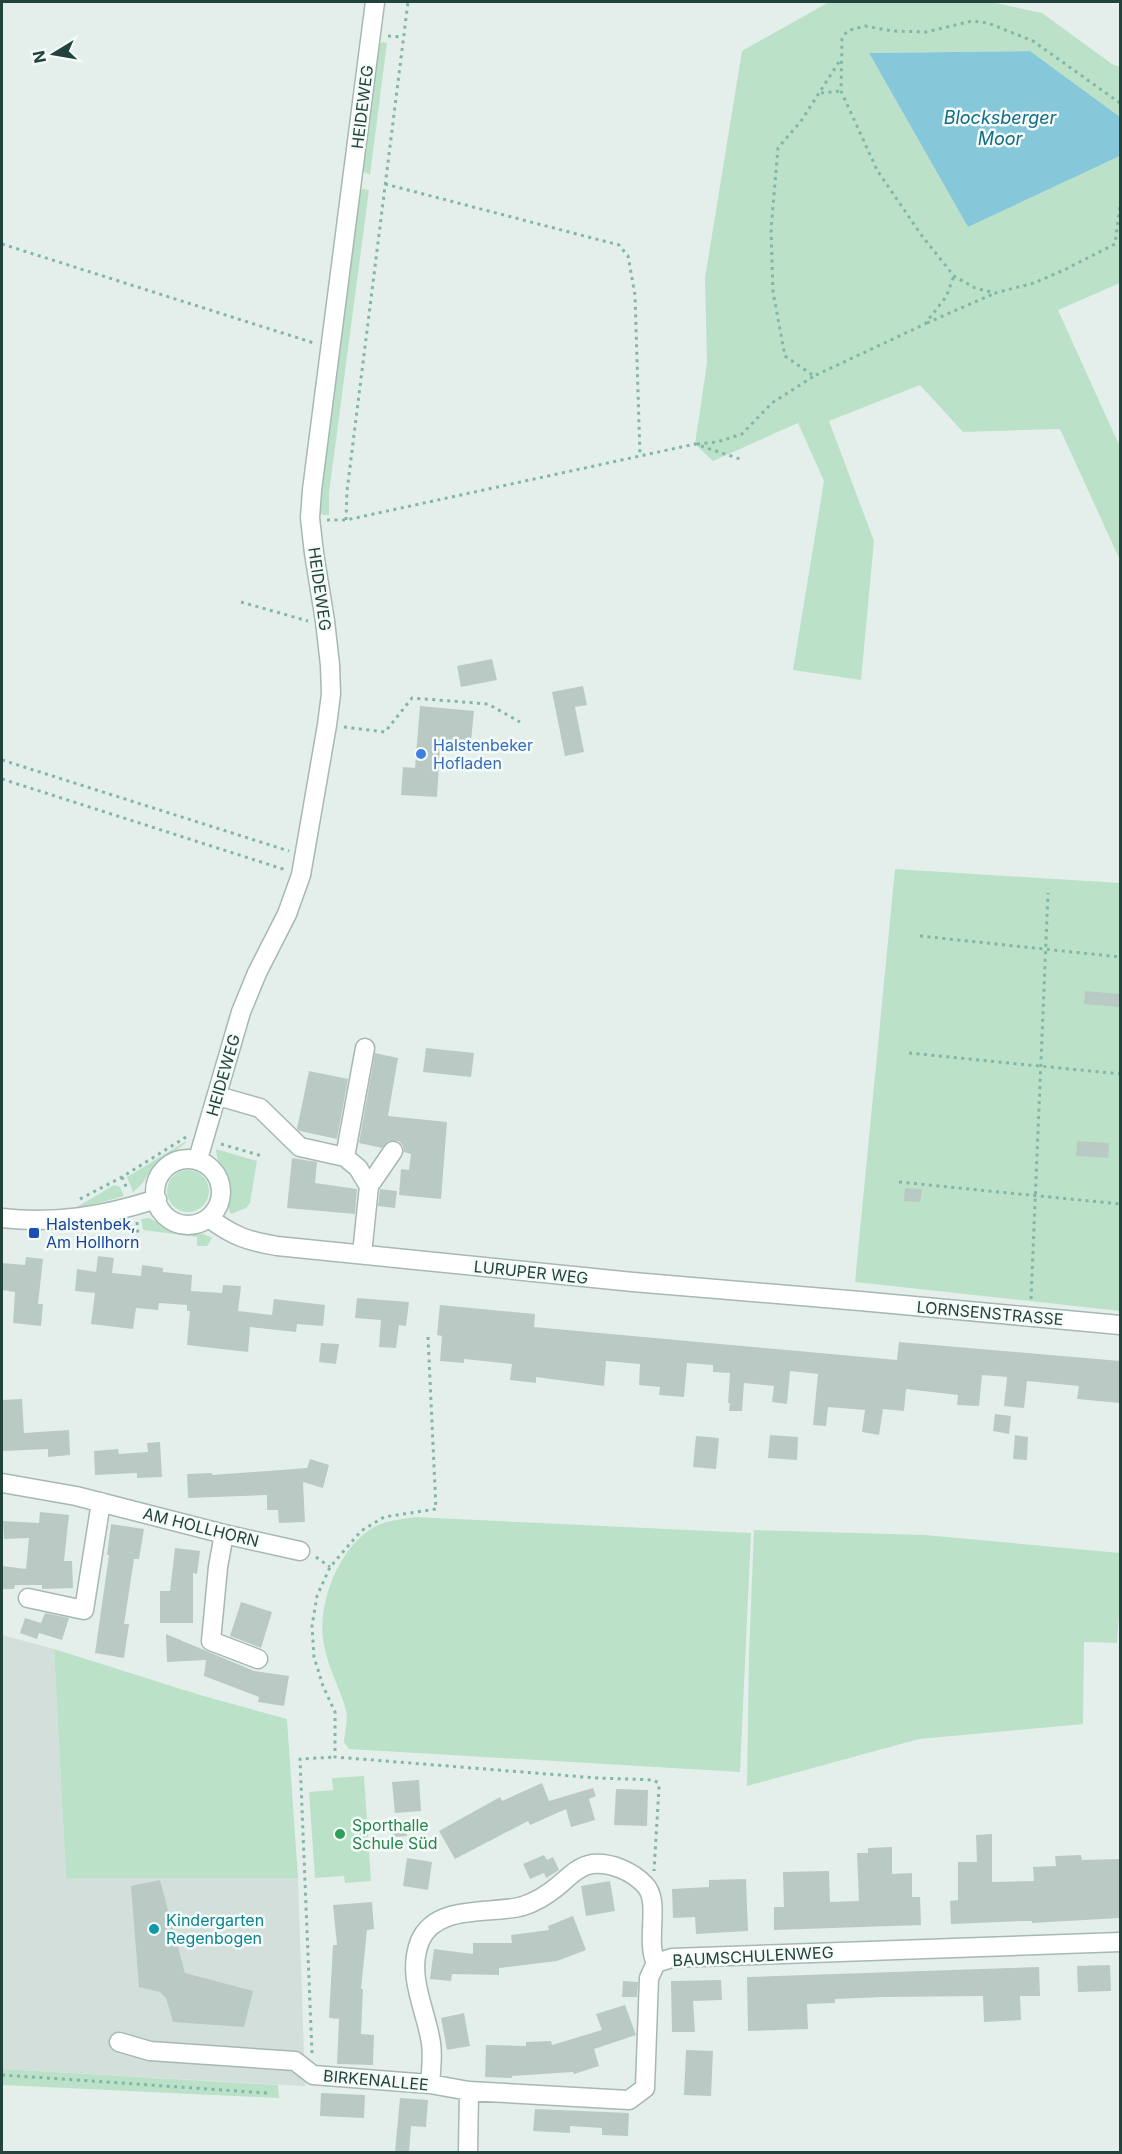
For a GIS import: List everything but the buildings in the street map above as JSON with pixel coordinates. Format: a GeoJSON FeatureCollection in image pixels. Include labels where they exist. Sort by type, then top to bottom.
{"type":"FeatureCollection","features":[{"type":"Feature","properties":{"kind":"street","name":"HEIDEWEG"},"geometry":{"type":"LineString","coordinates":[[198,1159],[242,1012],[257,973],[287,914],[301,874],[327,725],[331,694],[325,621],[310,518],[375,2]]}},
{"type":"Feature","properties":{"kind":"street"},"geometry":{"type":"LineString","coordinates":[[345,1157],[365,1048]]}},
{"type":"Feature","properties":{"kind":"street"},"geometry":{"type":"LineString","coordinates":[[218,1096],[260,1108],[300,1147],[345,1157],[358,1167],[369,1186]]}},
{"type":"Feature","properties":{"kind":"street"},"geometry":{"type":"LineString","coordinates":[[362,1254],[369,1186],[393,1151]]}},
{"type":"Feature","properties":{"kind":"street"},"geometry":{"type":"LineString","coordinates":[[198,1159],[216,1174],[220,1186],[217,1209],[209,1218],[200,1223],[186,1225],[176,1223],[167,1218],[157,1199],[156,1187],[159,1175],[166,1166],[177,1160],[198,1159]]}},
{"type":"Feature","properties":{"kind":"street"},"geometry":{"type":"LineString","coordinates":[[2,1218],[26,1221],[76,1219],[157,1199]]}},
{"type":"Feature","properties":{"kind":"street","name":"LURUPER WEG"},"geometry":{"type":"LineString","coordinates":[[209,1218],[229,1233],[254,1242],[616,1281],[860,1301]]}},
{"type":"Feature","properties":{"kind":"street","name":"LORNSENSTRASSE"},"geometry":{"type":"LineString","coordinates":[[860,1301],[1120,1325]]}},
{"type":"Feature","properties":{"kind":"street","name":"AM HOLLHORN"},"geometry":{"type":"LineString","coordinates":[[2,1483],[45,1489],[300,1551]]}},
{"type":"Feature","properties":{"kind":"street"},"geometry":{"type":"LineString","coordinates":[[28,1598],[84,1610],[101,1502]]}},
{"type":"Feature","properties":{"kind":"street"},"geometry":{"type":"LineString","coordinates":[[224,1534],[218,1567],[211,1641],[258,1659]]}},
{"type":"Feature","properties":{"kind":"street"},"geometry":{"type":"LineString","coordinates":[[430,2084],[432,2046],[415,1980],[416,1959],[421,1939],[434,1925],[451,1915],[468,1911],[519,1907],[532,1903],[547,1895],[582,1866],[611,1865],[627,1872],[646,1885],[652,1896],[651,1954],[656,1964]]}},
{"type":"Feature","properties":{"kind":"street","name":"BAUMSCHULENWEG"},"geometry":{"type":"LineString","coordinates":[[469,2091],[629,2100],[645,2088],[649,1978],[656,1964],[672,1958],[1120,1942]]}},
{"type":"Feature","properties":{"kind":"street","name":"BIRKENALLEE"},"geometry":{"type":"LineString","coordinates":[[119,2042],[150,2051],[295,2061],[314,2075],[430,2084],[469,2091]]}},
{"type":"Feature","properties":{"kind":"street"},"geometry":{"type":"LineString","coordinates":[[468,2152],[469,2091]]}},
{"type":"Feature","properties":{"kind":"path"},"geometry":{"type":"LineString","coordinates":[[346,520],[347,491],[408,2]]}},
{"type":"Feature","properties":{"kind":"path"},"geometry":{"type":"LineString","coordinates":[[995,293],[975,288],[954,276],[922,237],[877,170],[841,91],[842,39],[848,31],[865,26],[892,31],[926,33],[972,21],[988,23],[1033,41],[1120,104]]}},
{"type":"Feature","properties":{"kind":"path"},"geometry":{"type":"LineString","coordinates":[[814,376],[785,356],[773,292],[771,228],[778,148],[821,93],[840,61]]}},
{"type":"Feature","properties":{"kind":"path"},"geometry":{"type":"LineString","coordinates":[[821,93],[841,91]]}},
{"type":"Feature","properties":{"kind":"path"},"geometry":{"type":"LineString","coordinates":[[386,184],[619,245],[628,256],[635,295],[640,456]]}},
{"type":"Feature","properties":{"kind":"path"},"geometry":{"type":"LineString","coordinates":[[310,518],[346,520],[695,444],[717,442],[742,434],[772,403],[814,376],[995,293],[1034,283],[1115,244],[1120,206]]}},
{"type":"Feature","properties":{"kind":"path"},"geometry":{"type":"LineString","coordinates":[[2,244],[331,349]]}},
{"type":"Feature","properties":{"kind":"path"},"geometry":{"type":"LineString","coordinates":[[925,324],[946,297],[954,276]]}},
{"type":"Feature","properties":{"kind":"path"},"geometry":{"type":"LineString","coordinates":[[695,444],[743,460]]}},
{"type":"Feature","properties":{"kind":"path"},"geometry":{"type":"LineString","coordinates":[[241,602],[306,621],[325,621]]}},
{"type":"Feature","properties":{"kind":"path"},"geometry":{"type":"LineString","coordinates":[[327,725],[385,732],[412,698],[488,704],[520,722]]}},
{"type":"Feature","properties":{"kind":"path"},"geometry":{"type":"LineString","coordinates":[[2,760],[305,856]]}},
{"type":"Feature","properties":{"kind":"path"},"geometry":{"type":"LineString","coordinates":[[2,779],[301,874]]}},
{"type":"Feature","properties":{"kind":"path"},"geometry":{"type":"LineString","coordinates":[[1030,1304],[1048,893]]}},
{"type":"Feature","properties":{"kind":"path"},"geometry":{"type":"LineString","coordinates":[[920,936],[1120,957]]}},
{"type":"Feature","properties":{"kind":"path"},"geometry":{"type":"LineString","coordinates":[[909,1053],[1120,1074]]}},
{"type":"Feature","properties":{"kind":"path"},"geometry":{"type":"LineString","coordinates":[[72,1201],[122,1177],[190,1135]]}},
{"type":"Feature","properties":{"kind":"path"},"geometry":{"type":"LineString","coordinates":[[216,1143],[262,1156]]}},
{"type":"Feature","properties":{"kind":"path"},"geometry":{"type":"LineString","coordinates":[[122,1177],[129,1194]]}},
{"type":"Feature","properties":{"kind":"path"},"geometry":{"type":"LineString","coordinates":[[898,1182],[1120,1204]]}},
{"type":"Feature","properties":{"kind":"path"},"geometry":{"type":"LineString","coordinates":[[137,1220],[138,1237]]}},
{"type":"Feature","properties":{"kind":"path"},"geometry":{"type":"LineString","coordinates":[[335,1757],[335,1712],[323,1686],[314,1657],[312,1626],[317,1596],[330,1567],[362,1531],[384,1517],[436,1509],[428,1337]]}},
{"type":"Feature","properties":{"kind":"path"},"geometry":{"type":"LineString","coordinates":[[314,2075],[300,1759],[335,1757],[597,1778],[654,1780],[658,1783],[659,1788],[652,1896]]}},
{"type":"Feature","properties":{"kind":"path"},"geometry":{"type":"LineString","coordinates":[[2,2075],[268,2093]]}},
{"type":"Feature","properties":{"kind":"shaded area"},"geometry":{"type":"Polygon","coordinates":[[[2,1635],[54,1649],[66,1878],[298,1878],[305,2086],[2,2069],[2,1635]]]}},
{"type":"Feature","properties":{"kind":"green space"},"geometry":{"type":"Polygon","coordinates":[[[829,2],[991,2],[1042,13],[1112,64],[1120,67],[1120,117],[1030,51],[869,53],[968,227],[1120,156],[1120,283],[1058,310],[1120,447],[1120,560],[1060,429],[963,432],[920,385],[829,421],[874,541],[861,680],[793,670],[824,481],[798,423],[713,461],[695,444],[707,363],[705,278],[742,51],[829,2]]]}},
{"type":"Feature","properties":{"kind":"green space"},"geometry":{"type":"Polygon","coordinates":[[[387,43],[370,175],[361,170],[377,45],[387,43]]]}},
{"type":"Feature","properties":{"kind":"green space"},"geometry":{"type":"Polygon","coordinates":[[[363,189],[369,190],[329,493],[329,515],[323,515],[318,511],[358,193],[363,189]]]}},
{"type":"Feature","properties":{"kind":"green space"},"geometry":{"type":"Polygon","coordinates":[[[895,869],[1120,883],[1120,1311],[855,1282],[895,869]]]}},
{"type":"Feature","properties":{"kind":"green space"},"geometry":{"type":"Polygon","coordinates":[[[188,1140],[161,1160],[133,1192],[127,1177],[188,1140]]]}},
{"type":"Feature","properties":{"kind":"green space"},"geometry":{"type":"Polygon","coordinates":[[[216,1149],[257,1161],[250,1203],[246,1208],[231,1214],[226,1181],[216,1149]]]}},
{"type":"Feature","properties":{"kind":"green space"},"geometry":{"type":"Polygon","coordinates":[[[188,1170],[196,1171],[203,1176],[208,1183],[208,1199],[203,1206],[196,1211],[188,1212],[180,1211],[173,1206],[168,1199],[167,1191],[168,1183],[173,1176],[180,1171],[188,1170]]]}},
{"type":"Feature","properties":{"kind":"green space"},"geometry":{"type":"Polygon","coordinates":[[[114,1185],[120,1187],[124,1196],[77,1209],[77,1207],[114,1185]]]}},
{"type":"Feature","properties":{"kind":"green space"},"geometry":{"type":"Polygon","coordinates":[[[149,1218],[173,1230],[204,1234],[212,1238],[207,1246],[197,1246],[197,1237],[143,1230],[141,1219],[149,1218]]]}},
{"type":"Feature","properties":{"kind":"green space"},"geometry":{"type":"Polygon","coordinates":[[[415,1517],[751,1533],[740,1772],[349,1749],[344,1742],[346,1710],[323,1639],[322,1624],[328,1592],[342,1561],[362,1536],[383,1523],[415,1517]]]}},
{"type":"Feature","properties":{"kind":"green space"},"geometry":{"type":"Polygon","coordinates":[[[754,1530],[925,1535],[1120,1553],[1117,1643],[1084,1642],[1083,1724],[919,1739],[747,1786],[754,1530]]]}},
{"type":"Feature","properties":{"kind":"green space"},"geometry":{"type":"Polygon","coordinates":[[[54,1649],[200,1695],[287,1719],[298,1878],[66,1878],[54,1649]]]}},
{"type":"Feature","properties":{"kind":"green space","name":"Sporthalle Schule Süd"},"geometry":{"type":"Polygon","coordinates":[[[364,1776],[371,1881],[345,1883],[344,1876],[315,1878],[309,1792],[333,1790],[332,1778],[364,1776]]]}},
{"type":"Feature","properties":{"kind":"green space"},"geometry":{"type":"Polygon","coordinates":[[[2,2069],[278,2085],[279,2098],[2,2085],[2,2069]]]}},
{"type":"Feature","properties":{"kind":"water","name":"Blocksberger Moor"},"geometry":{"type":"Polygon","coordinates":[[[1030,51],[1120,117],[1120,156],[968,227],[869,53],[1030,51]]]}},
{"type":"Feature","properties":{"kind":"place","name":"Halstenbeker Hofladen"},"geometry":{"type":"Point","coordinates":[421,754]}},
{"type":"Feature","properties":{"kind":"place","name":"Halstenbek, Am Hollhorn"},"geometry":{"type":"Point","coordinates":[34,1233]}},
{"type":"Feature","properties":{"kind":"place","name":"Sporthalle Schule Süd"},"geometry":{"type":"Point","coordinates":[340,1834]}},
{"type":"Feature","properties":{"kind":"place","name":"Kindergarten Regenbogen"},"geometry":{"type":"Point","coordinates":[154,1929]}}]}
